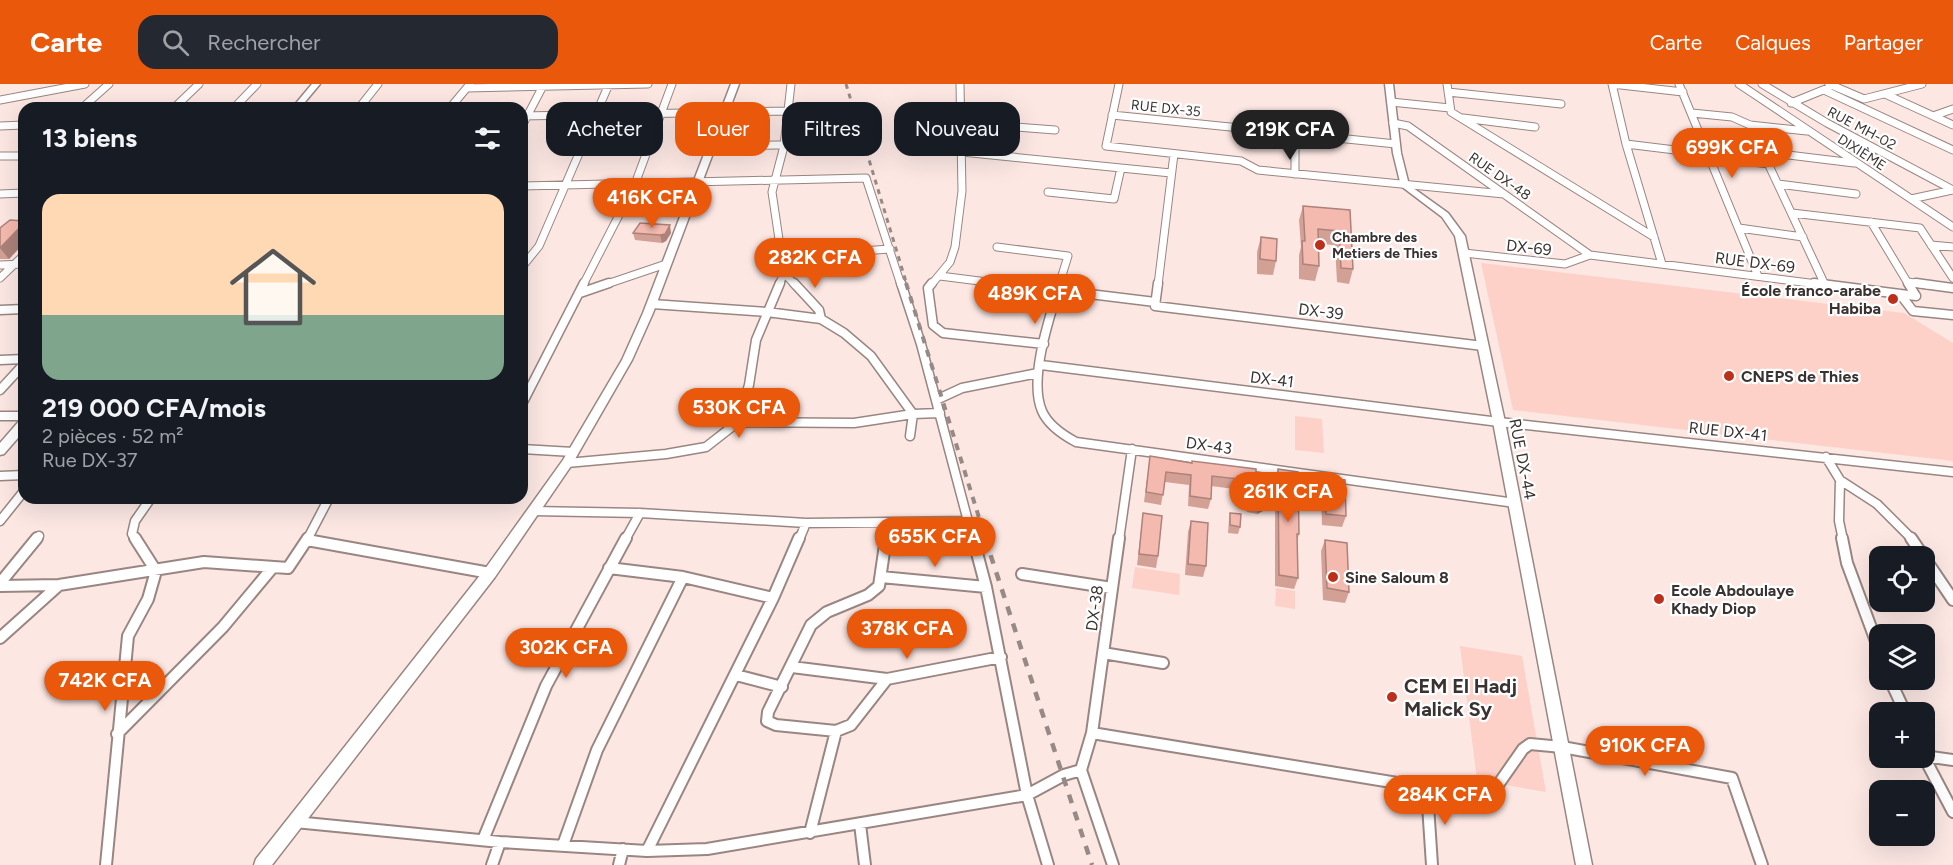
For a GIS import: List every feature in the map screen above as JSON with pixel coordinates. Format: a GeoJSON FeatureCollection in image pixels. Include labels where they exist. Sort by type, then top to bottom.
{"type":"FeatureCollection","features":[{"type":"Feature","properties":{"kind":"street"},"geometry":{"type":"LineString","coordinates":[[0,100],[62,86],[85,84]]}},
{"type":"Feature","properties":{"kind":"street"},"geometry":{"type":"LineString","coordinates":[[89,102],[109,84]]}},
{"type":"Feature","properties":{"kind":"street"},"geometry":{"type":"LineString","coordinates":[[180,102],[199,84]]}},
{"type":"Feature","properties":{"kind":"street"},"geometry":{"type":"LineString","coordinates":[[240,102],[257,84]]}},
{"type":"Feature","properties":{"kind":"street"},"geometry":{"type":"LineString","coordinates":[[301,102],[316,84]]}},
{"type":"Feature","properties":{"kind":"street"},"geometry":{"type":"LineString","coordinates":[[364,102],[378,84]]}},
{"type":"Feature","properties":{"kind":"street"},"geometry":{"type":"LineString","coordinates":[[601,102],[609,84]]}},
{"type":"Feature","properties":{"kind":"street"},"geometry":{"type":"LineString","coordinates":[[455,102],[468,86],[648,84]]}},
{"type":"Feature","properties":{"kind":"street"},"geometry":{"type":"LineString","coordinates":[[663,111],[672,84]]}},
{"type":"Feature","properties":{"kind":"street"},"geometry":{"type":"LineString","coordinates":[[728,102],[735,84]]}},
{"type":"Feature","properties":{"kind":"street"},"geometry":{"type":"LineString","coordinates":[[788,102],[791,84]]}},
{"type":"Feature","properties":{"kind":"street"},"geometry":{"type":"LineString","coordinates":[[960,84],[961,102]]}},
{"type":"Feature","properties":{"kind":"street"},"geometry":{"type":"LineString","coordinates":[[1119,84],[1106,146],[1241,162],[1258,170],[1504,194]]}},
{"type":"Feature","properties":{"kind":"street"},"geometry":{"type":"LineString","coordinates":[[1389,84],[1396,144],[1405,186]]}},
{"type":"Feature","properties":{"kind":"street"},"geometry":{"type":"LineString","coordinates":[[1447,84],[1451,112],[1654,237]]}},
{"type":"Feature","properties":{"kind":"street"},"geometry":{"type":"LineString","coordinates":[[1662,264],[1626,144],[1612,84],[1683,92]]}},
{"type":"Feature","properties":{"kind":"street"},"geometry":{"type":"LineString","coordinates":[[1679,84],[1758,276]]}},
{"type":"Feature","properties":{"kind":"street","name":"DIXIÈME"},"geometry":{"type":"LineString","coordinates":[[1739,84],[1953,227]]}},
{"type":"Feature","properties":{"kind":"street","name":"RUE MH-02"},"geometry":{"type":"LineString","coordinates":[[1762,84],[1791,103],[1953,190]]}},
{"type":"Feature","properties":{"kind":"street"},"geometry":{"type":"LineString","coordinates":[[1791,103],[1829,87],[1860,99],[1922,84]]}},
{"type":"Feature","properties":{"kind":"street"},"geometry":{"type":"LineString","coordinates":[[528,111],[543,85]]}},
{"type":"Feature","properties":{"kind":"street"},"geometry":{"type":"LineString","coordinates":[[1829,87],[1952,149]]}},
{"type":"Feature","properties":{"kind":"street"},"geometry":{"type":"LineString","coordinates":[[1448,92],[1561,104]]}},
{"type":"Feature","properties":{"kind":"street"},"geometry":{"type":"LineString","coordinates":[[1885,94],[1953,125]]}},
{"type":"Feature","properties":{"kind":"street"},"geometry":{"type":"LineString","coordinates":[[1391,102],[1450,108]]}},
{"type":"Feature","properties":{"kind":"street"},"geometry":{"type":"LineString","coordinates":[[1933,116],[1953,110]]}},
{"type":"Feature","properties":{"kind":"street"},"geometry":{"type":"LineString","coordinates":[[1692,113],[1732,117],[1750,125],[1808,131]]}},
{"type":"Feature","properties":{"kind":"street","name":"RUE DX-35"},"geometry":{"type":"LineString","coordinates":[[1112,115],[1396,144]]}},
{"type":"Feature","properties":{"kind":"street"},"geometry":{"type":"LineString","coordinates":[[528,116],[546,116]]}},
{"type":"Feature","properties":{"kind":"street"},"geometry":{"type":"LineString","coordinates":[[1460,118],[1535,126]]}},
{"type":"Feature","properties":{"kind":"street","name":"RUE DX-48"},"geometry":{"type":"LineString","coordinates":[[1393,123],[1408,126],[1590,255]]}},
{"type":"Feature","properties":{"kind":"street"},"geometry":{"type":"LineString","coordinates":[[0,126],[18,125]]}},
{"type":"Feature","properties":{"kind":"street"},"geometry":{"type":"LineString","coordinates":[[1750,125],[1825,285]]}},
{"type":"Feature","properties":{"kind":"street"},"geometry":{"type":"LineString","coordinates":[[1020,127],[1055,130]]}},
{"type":"Feature","properties":{"kind":"street"},"geometry":{"type":"LineString","coordinates":[[1295,134],[1295,174]]}},
{"type":"Feature","properties":{"kind":"street"},"geometry":{"type":"LineString","coordinates":[[1626,144],[1769,164]]}},
{"type":"Feature","properties":{"kind":"street"},"geometry":{"type":"LineString","coordinates":[[1764,152],[1856,163]]}},
{"type":"Feature","properties":{"kind":"street"},"geometry":{"type":"LineString","coordinates":[[528,450],[570,458],[666,454],[705,447],[724,435],[738,422],[749,385],[756,340],[784,273],[772,192],[782,153]]}},
{"type":"Feature","properties":{"kind":"street"},"geometry":{"type":"LineString","coordinates":[[1155,304],[1173,154]]}},
{"type":"Feature","properties":{"kind":"street"},"geometry":{"type":"LineString","coordinates":[[0,156],[18,156]]}},
{"type":"Feature","properties":{"kind":"street"},"geometry":{"type":"LineString","coordinates":[[528,260],[539,246],[579,156]]}},
{"type":"Feature","properties":{"kind":"street"},"geometry":{"type":"LineString","coordinates":[[528,393],[635,184],[646,156]]}},
{"type":"Feature","properties":{"kind":"street"},"geometry":{"type":"LineString","coordinates":[[262,865],[490,573],[570,458],[627,360],[652,304],[708,156]]}},
{"type":"Feature","properties":{"kind":"street"},"geometry":{"type":"LineString","coordinates":[[962,156],[962,190],[955,247],[951,262],[928,288],[933,325],[936,330],[943,333],[1044,344]]}},
{"type":"Feature","properties":{"kind":"street"},"geometry":{"type":"LineString","coordinates":[[1002,156],[1171,173]]}},
{"type":"Feature","properties":{"kind":"street"},"geometry":{"type":"LineString","coordinates":[[1048,192],[1114,199],[1121,168]]}},
{"type":"Feature","properties":{"kind":"street"},"geometry":{"type":"LineString","coordinates":[[528,186],[866,178],[921,344],[987,587],[1027,795],[1048,865]]}},
{"type":"Feature","properties":{"kind":"street"},"geometry":{"type":"LineString","coordinates":[[1778,184],[1856,194]]}},
{"type":"Feature","properties":{"kind":"street","name":"RUE DX-44"},"geometry":{"type":"LineString","coordinates":[[1405,186],[1444,215],[1460,236],[1586,865]]}},
{"type":"Feature","properties":{"kind":"street"},"geometry":{"type":"LineString","coordinates":[[1911,199],[1953,190]]}},
{"type":"Feature","properties":{"kind":"street"},"geometry":{"type":"LineString","coordinates":[[0,194],[18,193]]}},
{"type":"Feature","properties":{"kind":"street"},"geometry":{"type":"LineString","coordinates":[[1791,213],[1920,228],[1953,278]]}},
{"type":"Feature","properties":{"kind":"street"},"geometry":{"type":"LineString","coordinates":[[1871,222],[1908,282],[1953,288]]}},
{"type":"Feature","properties":{"kind":"street"},"geometry":{"type":"LineString","coordinates":[[1739,228],[1803,237]]}},
{"type":"Feature","properties":{"kind":"street"},"geometry":{"type":"LineString","coordinates":[[1931,245],[1953,247]]}},
{"type":"Feature","properties":{"kind":"street"},"geometry":{"type":"LineString","coordinates":[[997,247],[1068,256],[1044,344],[1040,369]]}},
{"type":"Feature","properties":{"kind":"street"},"geometry":{"type":"LineString","coordinates":[[784,273],[830,266],[841,260],[847,252],[890,249]]}},
{"type":"Feature","properties":{"kind":"street","name":"DX-69"},"geometry":{"type":"LineString","coordinates":[[1464,254],[1565,264],[1590,255]]}},
{"type":"Feature","properties":{"kind":"street","name":"RUE DX-69"},"geometry":{"type":"LineString","coordinates":[[1590,255],[1916,296],[1908,282]]}},
{"type":"Feature","properties":{"kind":"street"},"geometry":{"type":"LineString","coordinates":[[0,278],[18,260]]}},
{"type":"Feature","properties":{"kind":"street"},"geometry":{"type":"LineString","coordinates":[[0,264],[18,264]]}},
{"type":"Feature","properties":{"kind":"street"},"geometry":{"type":"LineString","coordinates":[[580,293],[666,264]]}},
{"type":"Feature","properties":{"kind":"street"},"geometry":{"type":"LineString","coordinates":[[784,273],[819,310],[821,319]]}},
{"type":"Feature","properties":{"kind":"street","name":"DX-39"},"geometry":{"type":"LineString","coordinates":[[940,276],[1483,346]]}},
{"type":"Feature","properties":{"kind":"street"},"geometry":{"type":"LineString","coordinates":[[1900,294],[1913,311],[1953,315]]}},
{"type":"Feature","properties":{"kind":"street"},"geometry":{"type":"LineString","coordinates":[[652,304],[767,312],[821,319],[844,333],[871,356],[913,414],[910,436]]}},
{"type":"Feature","properties":{"kind":"street"},"geometry":{"type":"LineString","coordinates":[[0,310],[18,309]]}},
{"type":"Feature","properties":{"kind":"street"},"geometry":{"type":"LineString","coordinates":[[921,344],[936,330]]}},
{"type":"Feature","properties":{"kind":"street"},"geometry":{"type":"LineString","coordinates":[[0,360],[18,359]]}},
{"type":"Feature","properties":{"kind":"street","name":"DX-41"},"geometry":{"type":"LineString","coordinates":[[936,400],[962,388],[1040,369],[1499,422]]}},
{"type":"Feature","properties":{"kind":"street","name":"DX-43"},"geometry":{"type":"LineString","coordinates":[[1040,369],[1041,410],[1058,433],[1077,442],[1515,503]]}},
{"type":"Feature","properties":{"kind":"street"},"geometry":{"type":"LineString","coordinates":[[0,390],[18,370]]}},
{"type":"Feature","properties":{"kind":"street"},"geometry":{"type":"LineString","coordinates":[[738,422],[854,423],[913,414],[939,413]]}},
{"type":"Feature","properties":{"kind":"street"},"geometry":{"type":"LineString","coordinates":[[0,416],[18,416]]}},
{"type":"Feature","properties":{"kind":"street","name":"RUE DX-41"},"geometry":{"type":"LineString","coordinates":[[1499,422],[1953,472]]}},
{"type":"Feature","properties":{"kind":"street"},"geometry":{"type":"LineString","coordinates":[[0,451],[18,430]]}},
{"type":"Feature","properties":{"kind":"street","name":"DX-38"},"geometry":{"type":"LineString","coordinates":[[1081,770],[1092,733],[1132,449]]}},
{"type":"Feature","properties":{"kind":"street"},"geometry":{"type":"LineString","coordinates":[[1826,457],[1840,480],[1862,492],[1890,513],[1914,538],[1953,600]]}},
{"type":"Feature","properties":{"kind":"street"},"geometry":{"type":"LineString","coordinates":[[0,476],[18,475]]}},
{"type":"Feature","properties":{"kind":"street"},"geometry":{"type":"LineString","coordinates":[[1840,480],[1839,521],[1846,563],[1869,624]]}},
{"type":"Feature","properties":{"kind":"street"},"geometry":{"type":"LineString","coordinates":[[0,521],[18,498]]}},
{"type":"Feature","properties":{"kind":"street"},"geometry":{"type":"LineString","coordinates":[[106,865],[128,636],[148,599],[156,571],[132,534],[135,521],[147,504]]}},
{"type":"Feature","properties":{"kind":"street"},"geometry":{"type":"LineString","coordinates":[[0,584],[59,585],[204,562],[288,568],[307,540],[326,504]]}},
{"type":"Feature","properties":{"kind":"street"},"geometry":{"type":"LineString","coordinates":[[533,511],[640,513],[806,523],[969,521]]}},
{"type":"Feature","properties":{"kind":"street"},"geometry":{"type":"LineString","coordinates":[[483,840],[546,686],[640,513]]}},
{"type":"Feature","properties":{"kind":"street"},"geometry":{"type":"LineString","coordinates":[[647,850],[773,598],[806,523]]}},
{"type":"Feature","properties":{"kind":"street"},"geometry":{"type":"LineString","coordinates":[[887,679],[851,725],[836,731],[776,725],[767,721],[768,712],[811,625],[827,612],[868,594],[879,586],[888,523]]}},
{"type":"Feature","properties":{"kind":"street"},"geometry":{"type":"LineString","coordinates":[[0,584],[39,536]]}},
{"type":"Feature","properties":{"kind":"street"},"geometry":{"type":"LineString","coordinates":[[307,540],[490,573]]}},
{"type":"Feature","properties":{"kind":"street"},"geometry":{"type":"LineString","coordinates":[[117,734],[223,627],[273,567]]}},
{"type":"Feature","properties":{"kind":"street"},"geometry":{"type":"LineString","coordinates":[[609,568],[683,577],[773,598]]}},
{"type":"Feature","properties":{"kind":"street"},"geometry":{"type":"LineString","coordinates":[[1022,574],[1112,588]]}},
{"type":"Feature","properties":{"kind":"street"},"geometry":{"type":"LineString","coordinates":[[563,845],[597,750],[683,577]]}},
{"type":"Feature","properties":{"kind":"street"},"geometry":{"type":"LineString","coordinates":[[881,577],[987,587]]}},
{"type":"Feature","properties":{"kind":"street"},"geometry":{"type":"LineString","coordinates":[[0,638],[59,585]]}},
{"type":"Feature","properties":{"kind":"street"},"geometry":{"type":"LineString","coordinates":[[1103,653],[1163,663]]}},
{"type":"Feature","properties":{"kind":"street"},"geometry":{"type":"LineString","coordinates":[[792,667],[887,679],[1001,657]]}},
{"type":"Feature","properties":{"kind":"street"},"geometry":{"type":"LineString","coordinates":[[735,675],[782,687]]}},
{"type":"Feature","properties":{"kind":"street"},"geometry":{"type":"LineString","coordinates":[[810,833],[836,731]]}},
{"type":"Feature","properties":{"kind":"street"},"geometry":{"type":"LineString","coordinates":[[1092,733],[1427,790],[1478,796],[1493,792],[1522,748],[1530,744],[1562,747],[1732,778],[1762,865]]}},
{"type":"Feature","properties":{"kind":"street"},"geometry":{"type":"LineString","coordinates":[[1935,758],[1953,760]]}},
{"type":"Feature","properties":{"kind":"street"},"geometry":{"type":"LineString","coordinates":[[1930,768],[1953,813]]}},
{"type":"Feature","properties":{"kind":"street"},"geometry":{"type":"LineString","coordinates":[[295,822],[500,842],[647,850],[707,849],[1027,795],[1065,775],[1081,770],[1113,865]]}},
{"type":"Feature","properties":{"kind":"street"},"geometry":{"type":"LineString","coordinates":[[1427,790],[1432,865]]}},
{"type":"Feature","properties":{"kind":"street"},"geometry":{"type":"LineString","coordinates":[[860,824],[865,865]]}},
{"type":"Feature","properties":{"kind":"street"},"geometry":{"type":"LineString","coordinates":[[492,865],[500,842]]}},
{"type":"Feature","properties":{"kind":"street"},"geometry":{"type":"LineString","coordinates":[[618,865],[623,849]]}},
{"type":"Feature","properties":{"kind":"shaded area"},"geometry":{"type":"Polygon","coordinates":[[[1853,141],[1886,157],[1871,162],[1839,146],[1853,141]]]}},
{"type":"Feature","properties":{"kind":"shaded area","name":"CNEPS de Thies"},"geometry":{"type":"Polygon","coordinates":[[[1481,263],[1904,313],[1953,343],[1953,461],[1513,410],[1481,263]]]}},
{"type":"Feature","properties":{"kind":"shaded area"},"geometry":{"type":"Polygon","coordinates":[[[1295,416],[1322,419],[1324,453],[1295,450],[1295,416]]]}},
{"type":"Feature","properties":{"kind":"shaded area"},"geometry":{"type":"Polygon","coordinates":[[[1135,567],[1180,574],[1179,595],[1132,588],[1135,567]]]}},
{"type":"Feature","properties":{"kind":"shaded area"},"geometry":{"type":"Polygon","coordinates":[[[1276,588],[1295,591],[1295,609],[1275,606],[1276,588]]]}},
{"type":"Feature","properties":{"kind":"shaded area"},"geometry":{"type":"Polygon","coordinates":[[[1460,646],[1522,656],[1546,792],[1477,780],[1460,646]]]}},
{"type":"Feature","properties":{"kind":"building"},"geometry":{"type":"Polygon","coordinates":[[[1303,206],[1350,210],[1353,269],[1341,268],[1339,231],[1318,229],[1319,266],[1303,264],[1302,241],[1305,241],[1303,206]]]}},
{"type":"Feature","properties":{"kind":"building"},"geometry":{"type":"Polygon","coordinates":[[[10,220],[18,221],[18,229],[0,248],[0,228],[10,220]]]}},
{"type":"Feature","properties":{"kind":"building"},"geometry":{"type":"Polygon","coordinates":[[[640,223],[670,225],[665,234],[633,233],[640,223]]]}},
{"type":"Feature","properties":{"kind":"building"},"geometry":{"type":"Polygon","coordinates":[[[1261,237],[1277,239],[1276,261],[1260,259],[1261,237]]]}},
{"type":"Feature","properties":{"kind":"building"},"geometry":{"type":"Polygon","coordinates":[[[1150,456],[1192,463],[1192,461],[1256,469],[1256,481],[1212,476],[1211,499],[1190,496],[1191,475],[1166,472],[1163,495],[1146,492],[1150,456]]]}},
{"type":"Feature","properties":{"kind":"building"},"geometry":{"type":"Polygon","coordinates":[[[1278,469],[1298,472],[1298,578],[1279,575],[1278,469]]]}},
{"type":"Feature","properties":{"kind":"building"},"geometry":{"type":"Polygon","coordinates":[[[1325,478],[1345,480],[1346,516],[1326,514],[1325,478]]]}},
{"type":"Feature","properties":{"kind":"building"},"geometry":{"type":"Polygon","coordinates":[[[1251,490],[1272,501],[1259,507],[1249,504],[1247,497],[1251,490]]]}},
{"type":"Feature","properties":{"kind":"building"},"geometry":{"type":"Polygon","coordinates":[[[1143,513],[1162,516],[1158,556],[1139,554],[1143,513]]]}},
{"type":"Feature","properties":{"kind":"building"},"geometry":{"type":"Polygon","coordinates":[[[1230,513],[1241,514],[1240,527],[1230,525],[1230,513]]]}},
{"type":"Feature","properties":{"kind":"building"},"geometry":{"type":"Polygon","coordinates":[[[1191,521],[1208,523],[1206,566],[1188,564],[1191,521]]]}},
{"type":"Feature","properties":{"kind":"building"},"geometry":{"type":"Polygon","coordinates":[[[1325,540],[1347,543],[1349,592],[1327,588],[1325,540]]]}},
{"type":"Feature","properties":{"kind":"railway"},"geometry":{"type":"LineString","coordinates":[[846,84],[907,285]]}},
{"type":"Feature","properties":{"kind":"railway"},"geometry":{"type":"LineString","coordinates":[[906,283],[986,540]]}},
{"type":"Feature","properties":{"kind":"railway"},"geometry":{"type":"LineString","coordinates":[[985,538],[1092,865]]}},
{"type":"Feature","properties":{"kind":"place","name":"Chambre des Metiers de Thies"},"geometry":{"type":"Point","coordinates":[1320,245]}},
{"type":"Feature","properties":{"kind":"place","name":"École franco-arabe Habiba"},"geometry":{"type":"Point","coordinates":[1893,299]}},
{"type":"Feature","properties":{"kind":"place","name":"CNEPS de Thies"},"geometry":{"type":"Point","coordinates":[1729,376]}},
{"type":"Feature","properties":{"kind":"place","name":"Sine Saloum 8"},"geometry":{"type":"Point","coordinates":[1333,577]}},
{"type":"Feature","properties":{"kind":"place","name":"Ecole Abdoulaye Khady Diop"},"geometry":{"type":"Point","coordinates":[1659,599]}},
{"type":"Feature","properties":{"kind":"place","name":"CEM El Hadj Malick Sy"},"geometry":{"type":"Point","coordinates":[1392,697]}}]}
